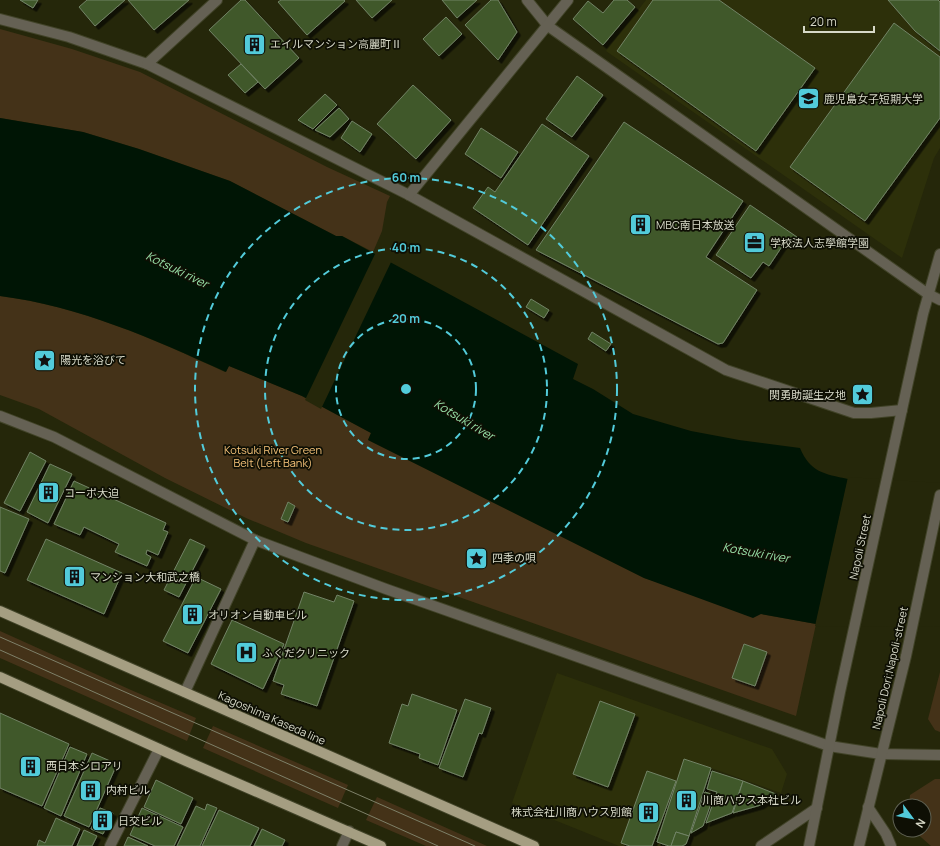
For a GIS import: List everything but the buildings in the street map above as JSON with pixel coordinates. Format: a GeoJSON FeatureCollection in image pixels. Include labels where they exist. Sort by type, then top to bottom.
{"type":"FeatureCollection","features":[{"type":"Feature","properties":{"kind":"main road","name":"Kagoshima Kaseda line"},"geometry":{"type":"LineString","coordinates":[[0,611],[534,846]]}},
{"type":"Feature","properties":{"kind":"main road"},"geometry":{"type":"LineString","coordinates":[[0,677],[159,749],[381,846]]}},
{"type":"Feature","properties":{"kind":"street"},"geometry":{"type":"LineString","coordinates":[[147,64],[217,0]]}},
{"type":"Feature","properties":{"kind":"street"},"geometry":{"type":"LineString","coordinates":[[527,0],[548,26],[928,294],[940,300]]}},
{"type":"Feature","properties":{"kind":"street"},"geometry":{"type":"LineString","coordinates":[[409,195],[568,0]]}},
{"type":"Feature","properties":{"kind":"street"},"geometry":{"type":"LineString","coordinates":[[0,18],[69,37],[147,64],[409,195],[726,370],[854,413],[902,410]]}},
{"type":"Feature","properties":{"kind":"street","name":"Napoli Street"},"geometry":{"type":"LineString","coordinates":[[809,846],[849,652],[902,410],[928,294],[940,254]]}},
{"type":"Feature","properties":{"kind":"street"},"geometry":{"type":"LineString","coordinates":[[0,416],[54,437],[255,540],[393,592],[829,746],[881,754],[940,755]]}},
{"type":"Feature","properties":{"kind":"street","name":"Napoli Dori;Napoli-street"},"geometry":{"type":"LineString","coordinates":[[859,846],[906,656],[940,495]]}},
{"type":"Feature","properties":{"kind":"street"},"geometry":{"type":"LineString","coordinates":[[185,692],[255,540]]}},
{"type":"Feature","properties":{"kind":"street"},"geometry":{"type":"LineString","coordinates":[[110,846],[159,749]]}},
{"type":"Feature","properties":{"kind":"street"},"geometry":{"type":"LineString","coordinates":[[868,807],[886,834],[891,846]]}},
{"type":"Feature","properties":{"kind":"street"},"geometry":{"type":"LineString","coordinates":[[761,846],[817,808]]}},
{"type":"Feature","properties":{"kind":"street"},"geometry":{"type":"LineString","coordinates":[[342,846],[349,831]]}},
{"type":"Feature","properties":{"kind":"shaded area","name":"鹿児島女子短期大学"},"geometry":{"type":"Polygon","coordinates":[[[646,0],[940,0],[940,148],[934,158],[902,258],[606,51],[646,0]]]}},
{"type":"Feature","properties":{"kind":"shaded area"},"geometry":{"type":"Polygon","coordinates":[[[557,673],[772,749],[787,774],[781,793],[711,768],[686,846],[619,846],[512,803],[557,673]]]}},
{"type":"Feature","properties":{"kind":"green space"},"geometry":{"type":"Polygon","coordinates":[[[0,29],[72,49],[140,72],[327,167],[390,196],[387,202],[382,231],[373,252],[342,236],[336,236],[230,181],[139,149],[83,132],[0,118],[0,29]]]}},
{"type":"Feature","properties":{"kind":"green space","name":"Kotsuki River Green Belt (Left Bank)"},"geometry":{"type":"Polygon","coordinates":[[[0,296],[59,307],[116,325],[225,372],[229,366],[302,396],[371,433],[368,440],[644,578],[761,614],[816,624],[796,716],[306,543],[246,518],[165,478],[39,409],[0,395],[0,296]]]}},
{"type":"Feature","properties":{"kind":"green space"},"geometry":{"type":"Polygon","coordinates":[[[0,631],[196,718],[187,741],[0,658],[0,631]]]}},
{"type":"Feature","properties":{"kind":"green space"},"geometry":{"type":"Polygon","coordinates":[[[940,672],[940,732],[935,730],[928,719],[940,672]]]}},
{"type":"Feature","properties":{"kind":"green space"},"geometry":{"type":"Polygon","coordinates":[[[213,726],[348,785],[338,808],[203,748],[213,726]]]}},
{"type":"Feature","properties":{"kind":"green space"},"geometry":{"type":"Polygon","coordinates":[[[935,779],[940,779],[940,846],[931,846],[922,838],[932,838],[932,798],[910,798],[910,795],[935,779]]]}},
{"type":"Feature","properties":{"kind":"green space"},"geometry":{"type":"Polygon","coordinates":[[[377,797],[487,846],[426,846],[366,820],[377,797]]]}},
{"type":"Feature","properties":{"kind":"water","name":"Kotsuki river"},"geometry":{"type":"Polygon","coordinates":[[[0,118],[83,132],[139,149],[230,181],[336,236],[342,236],[578,364],[573,379],[593,389],[633,414],[691,431],[739,440],[800,448],[808,462],[819,471],[848,479],[816,624],[761,614],[753,618],[644,578],[368,440],[371,433],[302,396],[229,366],[226,372],[116,325],[59,307],[0,296],[0,118]]]}},
{"type":"Feature","properties":{"kind":"pier"},"geometry":{"type":"Polygon","coordinates":[[[376,252],[392,260],[321,409],[305,400],[376,252]]]}},
{"type":"Feature","properties":{"kind":"pier"},"geometry":{"type":"Polygon","coordinates":[[[848,477],[940,483],[940,627],[815,626],[848,477]]]}},
{"type":"Feature","properties":{"kind":"tram line"},"geometry":{"type":"LineString","coordinates":[[0,637],[475,846]]}},
{"type":"Feature","properties":{"kind":"tram line"},"geometry":{"type":"LineString","coordinates":[[0,650],[438,846]]}},
{"type":"Feature","properties":{"kind":"place","name":"エイルマンション高麗町Ⅱ"},"geometry":{"type":"Point","coordinates":[254,44]}},
{"type":"Feature","properties":{"kind":"place","name":"鹿児島女子短期大学"},"geometry":{"type":"Point","coordinates":[808,99]}},
{"type":"Feature","properties":{"kind":"place","name":"MBC南日本放送"},"geometry":{"type":"Point","coordinates":[640,225]}},
{"type":"Feature","properties":{"kind":"place","name":"学校法人志學館学園"},"geometry":{"type":"Point","coordinates":[754,243]}},
{"type":"Feature","properties":{"kind":"place","name":"陽光を浴びて"},"geometry":{"type":"Point","coordinates":[45,360]}},
{"type":"Feature","properties":{"kind":"place","name":"関勇助誕生之地"},"geometry":{"type":"Point","coordinates":[862,395]}},
{"type":"Feature","properties":{"kind":"place","name":"コーポ大迫"},"geometry":{"type":"Point","coordinates":[49,493]}},
{"type":"Feature","properties":{"kind":"place","name":"四季の唄"},"geometry":{"type":"Point","coordinates":[477,558]}},
{"type":"Feature","properties":{"kind":"place","name":"マンション大和武之橋"},"geometry":{"type":"Point","coordinates":[75,577]}},
{"type":"Feature","properties":{"kind":"place","name":"オリオン自動車ビル"},"geometry":{"type":"Point","coordinates":[192,615]}},
{"type":"Feature","properties":{"kind":"place","name":"ふくだクリニック"},"geometry":{"type":"Point","coordinates":[246,653]}},
{"type":"Feature","properties":{"kind":"place","name":"西日本シロアリ"},"geometry":{"type":"Point","coordinates":[30,766]}},
{"type":"Feature","properties":{"kind":"place","name":"内村ビル"},"geometry":{"type":"Point","coordinates":[91,790]}},
{"type":"Feature","properties":{"kind":"place","name":"川商ハウス本社ビル"},"geometry":{"type":"Point","coordinates":[686,800]}},
{"type":"Feature","properties":{"kind":"place","name":"株式会社川商ハウス別館"},"geometry":{"type":"Point","coordinates":[648,812]}},
{"type":"Feature","properties":{"kind":"place","name":"日交ビル"},"geometry":{"type":"Point","coordinates":[102,821]}}]}
